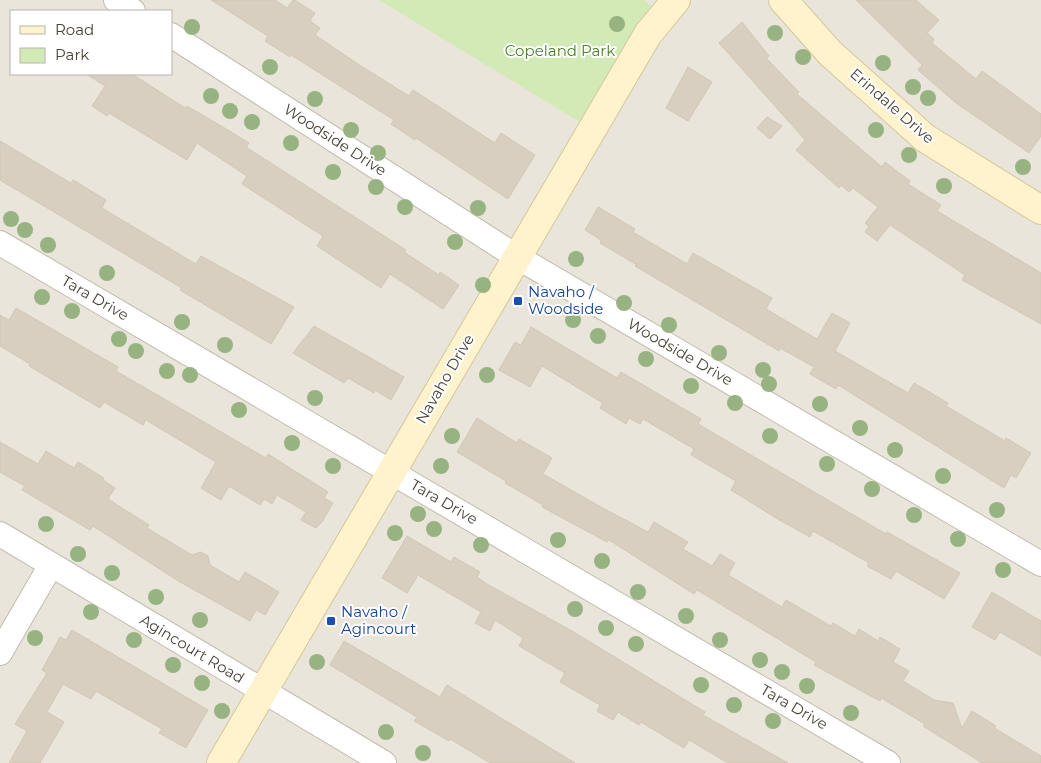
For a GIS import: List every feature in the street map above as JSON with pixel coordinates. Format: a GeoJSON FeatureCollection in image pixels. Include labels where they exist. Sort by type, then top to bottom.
{"type":"FeatureCollection","features":[{"type":"Feature","properties":{"kind":"street"},"geometry":{"type":"LineString","coordinates":[[116,0],[131,10]]}},
{"type":"Feature","properties":{"kind":"street","name":"Navaho Drive"},"geometry":{"type":"LineString","coordinates":[[221,763],[648,34],[676,0]]}},
{"type":"Feature","properties":{"kind":"street","name":"Erindale Drive"},"geometry":{"type":"LineString","coordinates":[[783,0],[830,52],[925,138],[1041,210]]}},
{"type":"Feature","properties":{"kind":"street","name":"Woodside Drive"},"geometry":{"type":"LineString","coordinates":[[172,36],[517,257],[1041,564]]}},
{"type":"Feature","properties":{"kind":"street","name":"Tara Drive"},"geometry":{"type":"LineString","coordinates":[[0,243],[888,763]]}},
{"type":"Feature","properties":{"kind":"street","name":"Agincourt Road"},"geometry":{"type":"LineString","coordinates":[[0,534],[384,763]]}},
{"type":"Feature","properties":{"kind":"street"},"geometry":{"type":"LineString","coordinates":[[0,653],[51,565]]}},
{"type":"Feature","properties":{"kind":"shaded area","name":"Copeland Park"},"geometry":{"type":"Polygon","coordinates":[[[0,0],[1041,0],[1041,763],[0,763],[0,0]]]}},
{"type":"Feature","properties":{"kind":"green space","name":"Copeland Park"},"geometry":{"type":"Polygon","coordinates":[[[379,0],[644,0],[652,7],[639,20],[580,122],[379,0]]]}},
{"type":"Feature","properties":{"kind":"building"},"geometry":{"type":"Polygon","coordinates":[[[211,0],[275,0],[287,8],[295,0],[315,13],[310,21],[320,28],[315,35],[358,64],[409,96],[413,90],[495,143],[501,133],[535,155],[508,199],[416,138],[415,140],[391,124],[394,120],[291,55],[290,57],[265,41],[268,36],[211,0]]]}},
{"type":"Feature","properties":{"kind":"building"},"geometry":{"type":"Polygon","coordinates":[[[856,0],[916,0],[939,20],[927,33],[934,39],[932,43],[976,79],[982,71],[1041,114],[1041,136],[1029,153],[956,103],[918,70],[922,65],[856,0]]]}},
{"type":"Feature","properties":{"kind":"building"},"geometry":{"type":"Polygon","coordinates":[[[742,22],[769,56],[766,58],[799,92],[797,94],[882,167],[885,162],[910,181],[908,184],[941,205],[937,211],[1041,273],[1041,324],[962,280],[965,275],[890,225],[877,241],[865,232],[869,226],[865,223],[878,207],[853,188],[849,192],[841,185],[839,188],[796,150],[805,140],[719,43],[742,22]]]}},
{"type":"Feature","properties":{"kind":"building"},"geometry":{"type":"Polygon","coordinates":[[[688,67],[712,82],[688,121],[666,108],[688,67]]]}},
{"type":"Feature","properties":{"kind":"building"},"geometry":{"type":"Polygon","coordinates":[[[88,75],[134,75],[185,108],[187,106],[249,143],[246,147],[406,250],[404,252],[439,275],[440,272],[459,285],[443,309],[390,274],[381,288],[317,246],[323,236],[242,184],[247,176],[197,143],[187,160],[109,113],[107,116],[92,106],[105,86],[88,75]]]}},
{"type":"Feature","properties":{"kind":"building"},"geometry":{"type":"Polygon","coordinates":[[[767,117],[782,126],[770,139],[757,128],[767,117]]]}},
{"type":"Feature","properties":{"kind":"building"},"geometry":{"type":"Polygon","coordinates":[[[0,141],[71,183],[73,180],[106,200],[102,208],[196,264],[201,256],[294,307],[271,344],[180,290],[182,288],[0,180],[0,141]]]}},
{"type":"Feature","properties":{"kind":"building"},"geometry":{"type":"Polygon","coordinates":[[[598,207],[635,229],[633,232],[687,264],[693,253],[772,298],[766,309],[817,339],[832,313],[850,323],[835,351],[908,393],[914,383],[948,403],[946,406],[1005,441],[1006,438],[1031,453],[1016,478],[1011,475],[1004,488],[838,385],[836,389],[810,374],[814,367],[780,348],[779,351],[635,266],[637,265],[600,243],[601,240],[585,230],[598,207]]]}},
{"type":"Feature","properties":{"kind":"building"},"geometry":{"type":"Polygon","coordinates":[[[16,308],[118,367],[116,371],[266,458],[268,454],[328,492],[324,498],[333,503],[322,522],[316,528],[301,520],[306,512],[277,495],[272,504],[264,499],[260,505],[229,486],[221,500],[201,488],[216,462],[146,420],[143,425],[104,402],[100,408],[29,366],[30,364],[0,346],[0,315],[9,320],[16,308]]]}},
{"type":"Feature","properties":{"kind":"building"},"geometry":{"type":"Polygon","coordinates":[[[314,326],[404,377],[391,400],[375,390],[374,393],[348,378],[344,383],[293,353],[314,326]]]}},
{"type":"Feature","properties":{"kind":"building"},"geometry":{"type":"Polygon","coordinates":[[[531,327],[617,378],[621,372],[701,419],[698,424],[886,534],[887,532],[960,573],[944,599],[896,571],[891,579],[867,566],[869,563],[813,531],[810,537],[731,490],[736,481],[691,455],[694,449],[643,419],[640,424],[629,418],[626,424],[600,408],[603,403],[542,366],[530,387],[499,370],[515,342],[521,345],[531,327]]]}},
{"type":"Feature","properties":{"kind":"building"},"geometry":{"type":"Polygon","coordinates":[[[477,418],[517,443],[519,439],[552,458],[543,474],[648,532],[654,522],[688,542],[683,549],[712,566],[720,554],[735,563],[728,575],[782,607],[786,600],[831,626],[833,623],[855,636],[859,629],[878,641],[880,637],[900,649],[893,662],[909,671],[903,681],[934,700],[953,703],[962,728],[972,711],[996,726],[994,728],[1041,756],[1041,763],[982,763],[923,726],[925,724],[881,698],[880,701],[814,665],[816,662],[697,590],[694,594],[609,540],[607,542],[542,507],[543,505],[505,483],[506,481],[457,452],[477,418]]]}},
{"type":"Feature","properties":{"kind":"building"},"geometry":{"type":"Polygon","coordinates":[[[0,442],[38,464],[46,451],[74,468],[78,462],[104,478],[103,480],[115,488],[108,499],[149,525],[147,528],[192,555],[201,552],[208,556],[210,565],[239,582],[245,572],[279,592],[265,615],[256,610],[250,621],[180,582],[93,526],[90,530],[22,490],[25,486],[0,472],[0,442]]]}},
{"type":"Feature","properties":{"kind":"building"},"geometry":{"type":"Polygon","coordinates":[[[407,536],[451,562],[454,557],[480,572],[477,577],[487,584],[572,631],[705,712],[703,715],[788,763],[728,763],[689,740],[684,748],[641,722],[639,725],[618,712],[613,720],[597,711],[600,705],[560,682],[565,673],[519,646],[523,638],[495,620],[490,631],[475,623],[481,612],[418,575],[407,593],[382,578],[407,536]]]}},
{"type":"Feature","properties":{"kind":"building"},"geometry":{"type":"Polygon","coordinates":[[[992,592],[1041,621],[1041,656],[1000,632],[995,640],[972,627],[992,592]]]}},
{"type":"Feature","properties":{"kind":"building"},"geometry":{"type":"Polygon","coordinates":[[[72,630],[208,710],[186,748],[159,733],[162,729],[96,691],[91,699],[63,684],[47,712],[64,722],[40,763],[9,763],[27,731],[15,724],[47,673],[42,670],[60,637],[66,640],[72,630]]]}},
{"type":"Feature","properties":{"kind":"building"},"geometry":{"type":"Polygon","coordinates":[[[344,641],[440,697],[447,685],[575,763],[490,763],[450,739],[449,741],[414,721],[417,717],[330,665],[344,641]]]}},
{"type":"Feature","properties":{"kind":"place","name":"Navaho / Woodside"},"geometry":{"type":"Point","coordinates":[518,301]}},
{"type":"Feature","properties":{"kind":"place","name":"Navaho / Agincourt"},"geometry":{"type":"Point","coordinates":[331,621]}}]}
